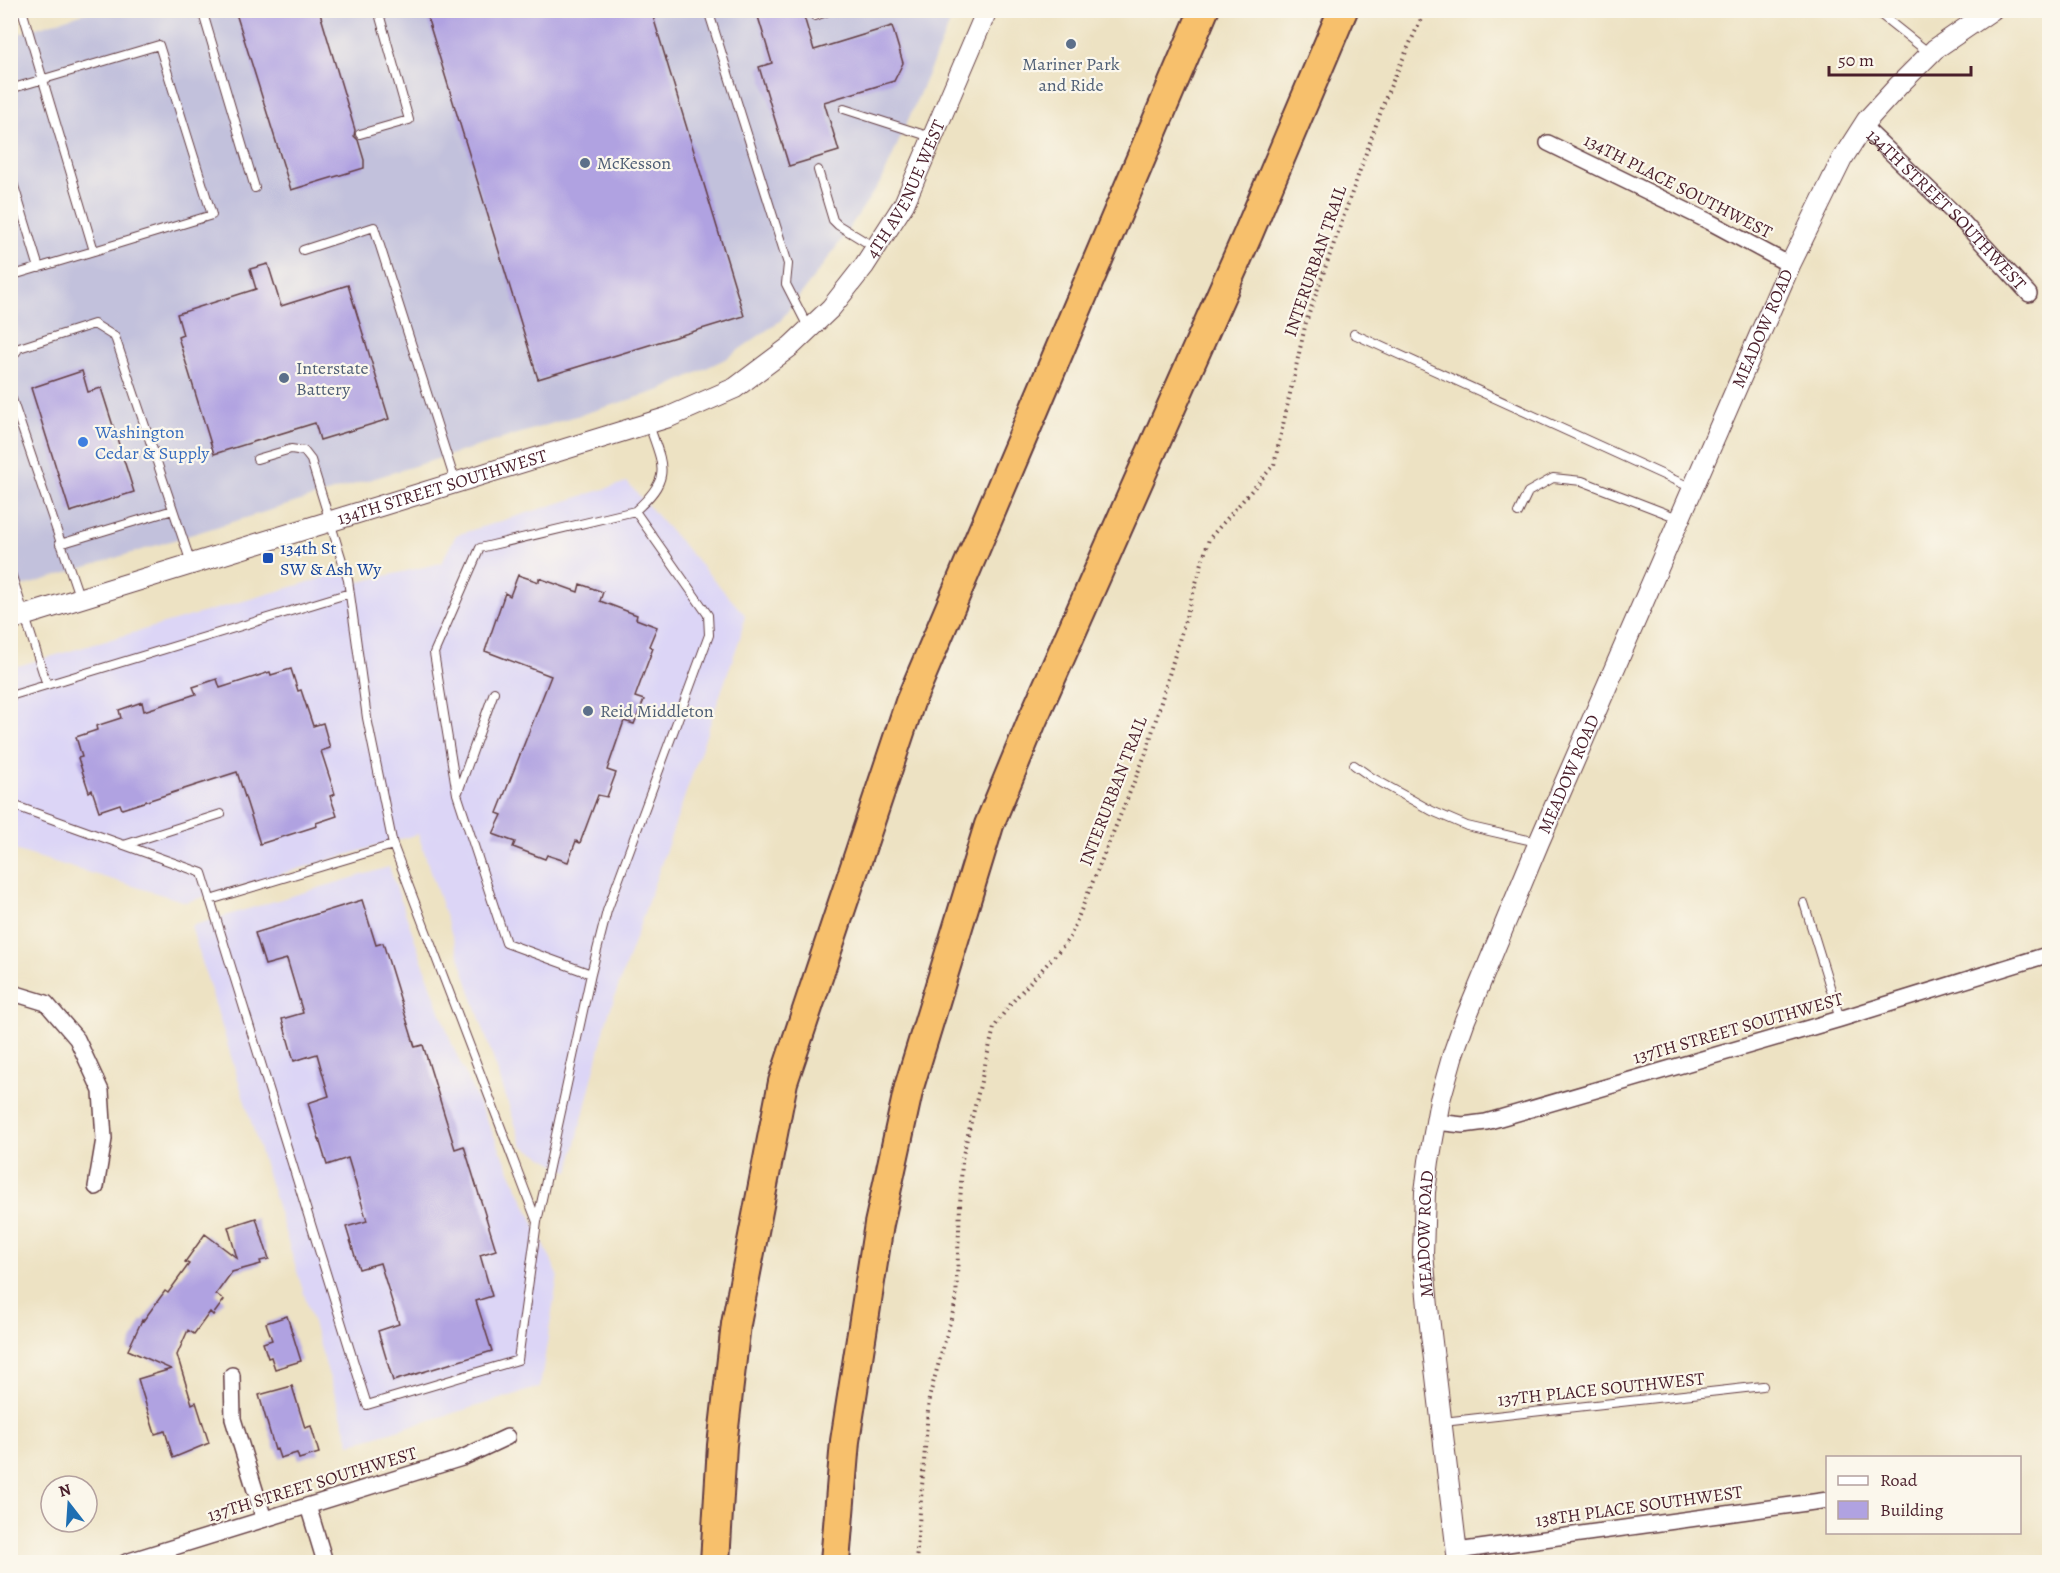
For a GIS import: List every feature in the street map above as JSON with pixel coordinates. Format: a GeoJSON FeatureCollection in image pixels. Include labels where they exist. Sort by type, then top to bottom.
{"type":"FeatureCollection","features":[{"type":"Feature","properties":{"kind":"highway"},"geometry":{"type":"LineString","coordinates":[[835,1563],[845,1441],[879,1224],[909,1087],[989,825],[1032,721],[1248,234],[1343,10]]}},
{"type":"Feature","properties":{"kind":"highway"},"geometry":{"type":"LineString","coordinates":[[715,1563],[722,1445],[736,1324],[783,1082],[910,702],[1203,11]]}},
{"type":"Feature","properties":{"kind":"street","name":"4TH AVENUE WEST"},"geometry":{"type":"LineString","coordinates":[[791,346],[831,308],[876,248],[904,204],[987,10]]}},
{"type":"Feature","properties":{"kind":"street","name":"MEADOW ROAD"},"geometry":{"type":"LineString","coordinates":[[1458,1557],[1424,1254],[1425,1192],[1436,1122],[1440,1100],[1465,1020],[1539,842],[1790,265],[1842,159],[1863,126],[1932,52],[1992,10]]}},
{"type":"Feature","properties":{"kind":"street","name":"134TH STREET SOUTHWEST"},"geometry":{"type":"LineString","coordinates":[[1863,126],[1960,219],[2029,294]]}},
{"type":"Feature","properties":{"kind":"street","name":"134TH PLACE SOUTHWEST"},"geometry":{"type":"LineString","coordinates":[[1548,143],[1708,221],[1790,265]]}},
{"type":"Feature","properties":{"kind":"street","name":"134TH STREET SOUTHWEST"},"geometry":{"type":"LineString","coordinates":[[18,618],[669,417],[735,388],[791,346]]}},
{"type":"Feature","properties":{"kind":"street","name":"137TH STREET SOUTHWEST"},"geometry":{"type":"LineString","coordinates":[[1436,1122],[1463,1125],[1486,1122],[1840,1019],[2049,954]]}},
{"type":"Feature","properties":{"kind":"street"},"geometry":{"type":"LineString","coordinates":[[10,992],[46,1003],[77,1039],[101,1091],[104,1140],[96,1187]]}},
{"type":"Feature","properties":{"kind":"street"},"geometry":{"type":"LineString","coordinates":[[232,1375],[233,1419],[264,1519]]}},
{"type":"Feature","properties":{"kind":"street","name":"137TH STREET SOUTHWEST"},"geometry":{"type":"LineString","coordinates":[[126,1563],[462,1458],[507,1437]]}},
{"type":"Feature","properties":{"kind":"street","name":"138TH PLACE SOUTHWEST"},"geometry":{"type":"LineString","coordinates":[[1458,1557],[1826,1500]]}},
{"type":"Feature","properties":{"kind":"street"},"geometry":{"type":"LineString","coordinates":[[308,1506],[325,1563]]}},
{"type":"Feature","properties":{"kind":"lane"},"geometry":{"type":"LineString","coordinates":[[21,10],[94,251]]}},
{"type":"Feature","properties":{"kind":"lane"},"geometry":{"type":"LineString","coordinates":[[202,10],[255,188]]}},
{"type":"Feature","properties":{"kind":"lane"},"geometry":{"type":"LineString","coordinates":[[360,134],[409,120],[378,10]]}},
{"type":"Feature","properties":{"kind":"lane"},"geometry":{"type":"LineString","coordinates":[[708,10],[788,264],[786,284],[809,329]]}},
{"type":"Feature","properties":{"kind":"lane"},"geometry":{"type":"LineString","coordinates":[[815,16],[831,10]]}},
{"type":"Feature","properties":{"kind":"lane"},"geometry":{"type":"LineString","coordinates":[[1875,10],[1932,52]]}},
{"type":"Feature","properties":{"kind":"lane"},"geometry":{"type":"LineString","coordinates":[[10,89],[159,45],[212,215],[10,276]]}},
{"type":"Feature","properties":{"kind":"lane"},"geometry":{"type":"LineString","coordinates":[[844,109],[933,137]]}},
{"type":"Feature","properties":{"kind":"lane"},"geometry":{"type":"LineString","coordinates":[[818,170],[833,220],[876,248]]}},
{"type":"Feature","properties":{"kind":"lane"},"geometry":{"type":"LineString","coordinates":[[10,173],[39,268]]}},
{"type":"Feature","properties":{"kind":"lane"},"geometry":{"type":"LineString","coordinates":[[303,250],[374,227],[456,483]]}},
{"type":"Feature","properties":{"kind":"lane"},"geometry":{"type":"LineString","coordinates":[[10,360],[19,348],[94,324],[115,337],[191,564]]}},
{"type":"Feature","properties":{"kind":"lane"},"geometry":{"type":"LineString","coordinates":[[1354,334],[1693,489]]}},
{"type":"Feature","properties":{"kind":"lane"},"geometry":{"type":"LineString","coordinates":[[10,393],[80,599]]}},
{"type":"Feature","properties":{"kind":"lane"},"geometry":{"type":"LineString","coordinates":[[591,974],[506,943],[458,794],[434,653],[480,548],[635,511],[651,497],[660,484],[661,461],[649,423]]}},
{"type":"Feature","properties":{"kind":"lane"},"geometry":{"type":"LineString","coordinates":[[257,459],[291,449],[304,451],[311,460],[348,580],[367,718],[393,846],[537,1222]]}},
{"type":"Feature","properties":{"kind":"lane"},"geometry":{"type":"LineString","coordinates":[[1518,513],[1528,492],[1553,478],[1582,481],[1680,519]]}},
{"type":"Feature","properties":{"kind":"lane"},"geometry":{"type":"LineString","coordinates":[[60,544],[173,510]]}},
{"type":"Feature","properties":{"kind":"lane"},"geometry":{"type":"LineString","coordinates":[[10,804],[202,873],[367,1405],[518,1360],[537,1222],[607,911],[710,635],[708,615],[635,511]]}},
{"type":"Feature","properties":{"kind":"lane"},"geometry":{"type":"LineString","coordinates":[[10,570],[18,618],[47,685]]}},
{"type":"Feature","properties":{"kind":"lane"},"geometry":{"type":"LineString","coordinates":[[10,696],[350,593]]}},
{"type":"Feature","properties":{"kind":"lane"},"geometry":{"type":"LineString","coordinates":[[458,794],[494,692]]}},
{"type":"Feature","properties":{"kind":"lane"},"geometry":{"type":"LineString","coordinates":[[1354,765],[1432,811],[1467,826],[1539,842]]}},
{"type":"Feature","properties":{"kind":"lane"},"geometry":{"type":"LineString","coordinates":[[124,844],[222,814]]}},
{"type":"Feature","properties":{"kind":"lane"},"geometry":{"type":"LineString","coordinates":[[210,900],[393,846]]}},
{"type":"Feature","properties":{"kind":"lane"},"geometry":{"type":"LineString","coordinates":[[1804,903],[1840,1019]]}},
{"type":"Feature","properties":{"kind":"lane","name":"137TH PLACE SOUTHWEST"},"geometry":{"type":"LineString","coordinates":[[1442,1422],[1763,1386]]}},
{"type":"Feature","properties":{"kind":"path","name":"INTERURBAN TRAIL"},"geometry":{"type":"LineString","coordinates":[[916,1563],[929,1398],[956,1301],[962,1159],[994,1028],[1005,1009],[1053,960],[1070,937],[1146,753],[1209,539],[1274,465],[1306,321],[1387,94],[1425,10]]}},
{"type":"Feature","properties":{"kind":"shaded area"},"geometry":{"type":"Polygon","coordinates":[[[94,10],[955,11],[883,178],[830,256],[780,321],[727,358],[661,390],[11,590],[11,36],[94,10]]]}},
{"type":"Feature","properties":{"kind":"shaded area"},"geometry":{"type":"Polygon","coordinates":[[[627,482],[745,615],[740,638],[607,1019],[569,1172],[522,1145],[418,834],[186,902],[11,849],[11,668],[351,570],[355,583],[441,563],[456,535],[627,482]]]}},
{"type":"Feature","properties":{"kind":"shaded area"},"geometry":{"type":"Polygon","coordinates":[[[389,867],[453,1047],[558,1275],[540,1387],[350,1444],[191,926],[389,867]]]}},
{"type":"Feature","properties":{"kind":"building"},"geometry":{"type":"Polygon","coordinates":[[[235,10],[319,10],[355,130],[354,136],[358,140],[364,160],[364,168],[291,190],[235,10]]]}},
{"type":"Feature","properties":{"kind":"building","name":"McKesson"},"geometry":{"type":"Polygon","coordinates":[[[425,10],[651,10],[744,316],[538,379],[425,10]]]}},
{"type":"Feature","properties":{"kind":"building"},"geometry":{"type":"Polygon","coordinates":[[[756,10],[802,10],[814,50],[892,26],[903,63],[894,81],[824,102],[839,151],[789,166],[759,67],[772,63],[756,10]]]}},
{"type":"Feature","properties":{"kind":"building","name":"Interstate Battery"},"geometry":{"type":"Polygon","coordinates":[[[268,264],[281,306],[348,285],[389,419],[320,440],[315,423],[214,454],[178,337],[183,335],[177,314],[256,289],[250,269],[268,264]]]}},
{"type":"Feature","properties":{"kind":"building","name":"Washington Cedar & Supply"},"geometry":{"type":"Polygon","coordinates":[[[82,371],[88,392],[101,388],[134,492],[70,512],[31,388],[82,371]]]}},
{"type":"Feature","properties":{"kind":"building","name":"Reid Middleton"},"geometry":{"type":"Polygon","coordinates":[[[518,575],[539,582],[539,578],[578,592],[580,584],[603,592],[600,601],[637,615],[636,619],[657,627],[649,646],[653,648],[635,697],[644,700],[634,724],[624,721],[607,770],[616,773],[607,797],[598,795],[580,843],[576,841],[568,862],[547,855],[545,859],[513,847],[515,842],[493,834],[502,815],[497,813],[551,676],[485,651],[505,593],[510,596],[518,575]]]}},
{"type":"Feature","properties":{"kind":"building"},"geometry":{"type":"Polygon","coordinates":[[[291,669],[313,726],[323,723],[330,748],[321,751],[335,794],[330,796],[337,816],[316,823],[317,826],[260,844],[237,772],[122,809],[120,804],[99,811],[92,790],[89,792],[78,758],[82,757],[76,737],[97,730],[96,726],[121,718],[119,710],[142,702],[144,711],[196,694],[193,687],[217,679],[220,688],[270,672],[271,675],[291,669]]]}},
{"type":"Feature","properties":{"kind":"building"},"geometry":{"type":"Polygon","coordinates":[[[362,900],[376,945],[383,943],[415,1047],[423,1045],[455,1149],[464,1146],[496,1250],[480,1255],[492,1296],[476,1301],[492,1351],[393,1381],[378,1331],[399,1324],[380,1263],[359,1269],[346,1227],[367,1221],[348,1158],[327,1165],[308,1103],[329,1096],[317,1054],[294,1061],[282,1019],[303,1013],[287,959],[265,965],[255,933],[362,900]]]}},
{"type":"Feature","properties":{"kind":"building"},"geometry":{"type":"Polygon","coordinates":[[[256,1218],[269,1259],[260,1261],[261,1264],[232,1272],[216,1294],[224,1300],[213,1315],[210,1312],[194,1334],[188,1330],[177,1355],[192,1404],[196,1402],[209,1443],[173,1458],[165,1431],[155,1434],[138,1379],[171,1369],[128,1350],[142,1320],[165,1291],[168,1293],[189,1264],[185,1262],[205,1234],[237,1258],[228,1227],[256,1218]]]}},
{"type":"Feature","properties":{"kind":"building"},"geometry":{"type":"Polygon","coordinates":[[[287,1316],[301,1361],[275,1369],[263,1343],[272,1340],[266,1323],[287,1316]]]}},
{"type":"Feature","properties":{"kind":"building"},"geometry":{"type":"Polygon","coordinates":[[[292,1386],[305,1428],[311,1426],[319,1453],[299,1459],[297,1453],[280,1458],[277,1449],[275,1450],[259,1395],[292,1386]]]}},
{"type":"Feature","properties":{"kind":"place","name":"Mariner Park and Ride"},"geometry":{"type":"Point","coordinates":[1071,44]}},
{"type":"Feature","properties":{"kind":"place","name":"McKesson"},"geometry":{"type":"Point","coordinates":[585,163]}},
{"type":"Feature","properties":{"kind":"place","name":"Interstate Battery"},"geometry":{"type":"Point","coordinates":[284,378]}},
{"type":"Feature","properties":{"kind":"place","name":"Washington Cedar & Supply"},"geometry":{"type":"Point","coordinates":[83,442]}},
{"type":"Feature","properties":{"kind":"place","name":"134th St SW & Ash Wy"},"geometry":{"type":"Point","coordinates":[268,558]}},
{"type":"Feature","properties":{"kind":"place","name":"Reid Middleton"},"geometry":{"type":"Point","coordinates":[588,711]}}]}
